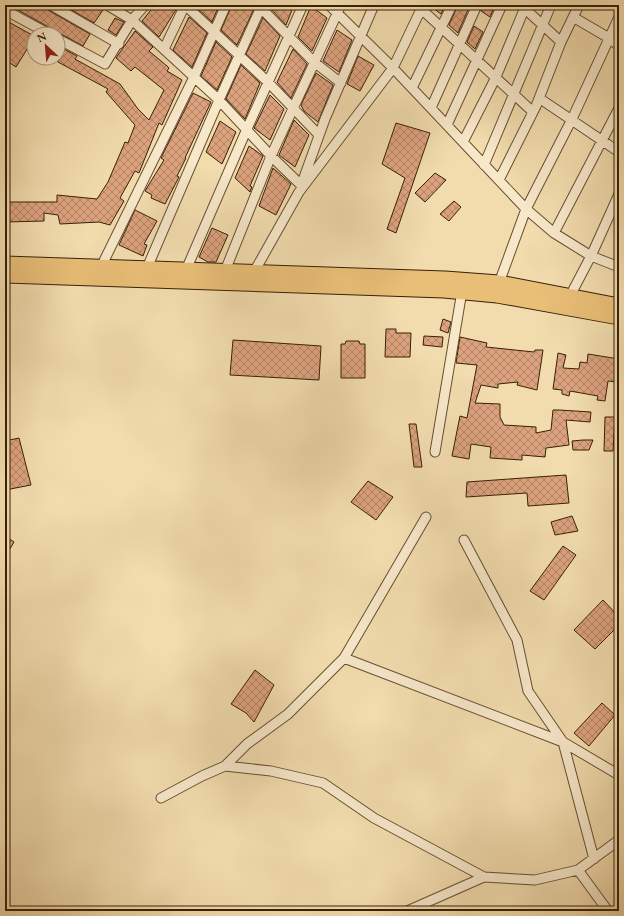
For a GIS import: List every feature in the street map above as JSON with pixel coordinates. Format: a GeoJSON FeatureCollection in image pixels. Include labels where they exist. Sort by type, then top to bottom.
{"type":"FeatureCollection","features":[{"type":"Feature","properties":{"kind":"highway"},"geometry":{"type":"LineString","coordinates":[[5,264],[445,279],[499,284],[619,306]]}},
{"type":"Feature","properties":{"kind":"highway"},"geometry":{"type":"LineString","coordinates":[[5,275],[462,291],[497,295],[619,317]]}},
{"type":"Feature","properties":{"kind":"street"},"geometry":{"type":"LineString","coordinates":[[51,5],[119,44]]}},
{"type":"Feature","properties":{"kind":"street"},"geometry":{"type":"LineString","coordinates":[[107,5],[132,20],[219,100],[300,188]]}},
{"type":"Feature","properties":{"kind":"street"},"geometry":{"type":"LineString","coordinates":[[66,43],[104,64],[119,44],[132,20],[145,5]]}},
{"type":"Feature","properties":{"kind":"street"},"geometry":{"type":"LineString","coordinates":[[164,49],[185,5],[268,82],[319,135]]}},
{"type":"Feature","properties":{"kind":"street"},"geometry":{"type":"LineString","coordinates":[[101,267],[194,77],[226,5]]}},
{"type":"Feature","properties":{"kind":"street"},"geometry":{"type":"LineString","coordinates":[[186,270],[246,131],[303,5]]}},
{"type":"Feature","properties":{"kind":"street"},"geometry":{"type":"LineString","coordinates":[[329,5],[339,9],[360,37],[393,68],[526,209],[554,233],[591,256],[619,267]]}},
{"type":"Feature","properties":{"kind":"street"},"geometry":{"type":"LineString","coordinates":[[254,272],[300,188],[319,135],[374,5]]}},
{"type":"Feature","properties":{"kind":"street"},"geometry":{"type":"LineString","coordinates":[[412,88],[452,5]]}},
{"type":"Feature","properties":{"kind":"street"},"geometry":{"type":"LineString","coordinates":[[431,108],[477,5]]}},
{"type":"Feature","properties":{"kind":"street"},"geometry":{"type":"LineString","coordinates":[[447,125],[502,5]]}},
{"type":"Feature","properties":{"kind":"street"},"geometry":{"type":"LineString","coordinates":[[484,164],[551,5]]}},
{"type":"Feature","properties":{"kind":"street"},"geometry":{"type":"LineString","coordinates":[[499,180],[533,112],[561,42],[579,5]]}},
{"type":"Feature","properties":{"kind":"street"},"geometry":{"type":"LineString","coordinates":[[147,268],[260,6],[314,62],[341,83]]}},
{"type":"Feature","properties":{"kind":"street"},"geometry":{"type":"LineString","coordinates":[[300,188],[393,68],[420,6],[533,112]]}},
{"type":"Feature","properties":{"kind":"street"},"geometry":{"type":"LineString","coordinates":[[463,142],[496,77],[524,6],[561,42]]}},
{"type":"Feature","properties":{"kind":"street"},"geometry":{"type":"LineString","coordinates":[[225,271],[270,156],[339,9]]}},
{"type":"Feature","properties":{"kind":"street"},"geometry":{"type":"LineString","coordinates":[[5,10],[34,26]]}},
{"type":"Feature","properties":{"kind":"street"},"geometry":{"type":"LineString","coordinates":[[573,17],[609,38],[619,46]]}},
{"type":"Feature","properties":{"kind":"street"},"geometry":{"type":"LineString","coordinates":[[499,284],[526,209],[572,119],[619,17]]}},
{"type":"Feature","properties":{"kind":"street"},"geometry":{"type":"LineString","coordinates":[[539,98],[619,152]]}},
{"type":"Feature","properties":{"kind":"street"},"geometry":{"type":"LineString","coordinates":[[554,233],[619,108]]}},
{"type":"Feature","properties":{"kind":"street"},"geometry":{"type":"LineString","coordinates":[[570,296],[591,256],[619,194]]}},
{"type":"Feature","properties":{"kind":"street"},"geometry":{"type":"LineString","coordinates":[[435,452],[462,291]]}},
{"type":"Feature","properties":{"kind":"street"},"geometry":{"type":"LineString","coordinates":[[161,798],[202,776],[225,766],[247,744],[288,714],[344,658],[426,517]]}},
{"type":"Feature","properties":{"kind":"street"},"geometry":{"type":"LineString","coordinates":[[464,540],[516,640],[528,691],[563,742],[594,859]]}},
{"type":"Feature","properties":{"kind":"street"},"geometry":{"type":"LineString","coordinates":[[344,658],[563,742],[619,775]]}},
{"type":"Feature","properties":{"kind":"street"},"geometry":{"type":"LineString","coordinates":[[225,766],[271,771],[322,783],[374,818],[484,877],[535,880],[578,870],[619,840]]}},
{"type":"Feature","properties":{"kind":"street"},"geometry":{"type":"LineString","coordinates":[[578,870],[608,911]]}},
{"type":"Feature","properties":{"kind":"street"},"geometry":{"type":"LineString","coordinates":[[407,911],[484,877]]}},
{"type":"Feature","properties":{"kind":"building"},"geometry":{"type":"Polygon","coordinates":[[[9,5],[45,5],[48,10],[90,34],[83,46],[66,37],[66,26],[47,26],[9,5]]]}},
{"type":"Feature","properties":{"kind":"building"},"geometry":{"type":"Polygon","coordinates":[[[63,5],[94,5],[103,10],[94,23],[63,5]]]}},
{"type":"Feature","properties":{"kind":"building"},"geometry":{"type":"Polygon","coordinates":[[[155,5],[174,5],[177,8],[159,37],[142,21],[155,5]]]}},
{"type":"Feature","properties":{"kind":"building"},"geometry":{"type":"Polygon","coordinates":[[[194,5],[219,5],[212,22],[194,5]]]}},
{"type":"Feature","properties":{"kind":"building"},"geometry":{"type":"Polygon","coordinates":[[[232,5],[249,5],[254,9],[237,45],[221,30],[232,5]]]}},
{"type":"Feature","properties":{"kind":"building"},"geometry":{"type":"Polygon","coordinates":[[[294,5],[286,25],[268,6],[294,5]]]}},
{"type":"Feature","properties":{"kind":"building"},"geometry":{"type":"Polygon","coordinates":[[[429,5],[445,5],[441,14],[429,5]]]}},
{"type":"Feature","properties":{"kind":"building"},"geometry":{"type":"Polygon","coordinates":[[[458,5],[470,5],[458,33],[449,25],[458,5]]]}},
{"type":"Feature","properties":{"kind":"building"},"geometry":{"type":"Polygon","coordinates":[[[483,5],[495,5],[490,17],[481,11],[483,5]]]}},
{"type":"Feature","properties":{"kind":"building"},"geometry":{"type":"Polygon","coordinates":[[[311,6],[327,18],[312,51],[298,37],[311,6]]]}},
{"type":"Feature","properties":{"kind":"building"},"geometry":{"type":"Polygon","coordinates":[[[189,17],[207,33],[192,67],[173,50],[189,17]]]}},
{"type":"Feature","properties":{"kind":"building"},"geometry":{"type":"Polygon","coordinates":[[[115,18],[124,22],[116,35],[108,30],[115,18]]]}},
{"type":"Feature","properties":{"kind":"building"},"geometry":{"type":"Polygon","coordinates":[[[263,18],[280,36],[265,71],[246,54],[263,18]]]}},
{"type":"Feature","properties":{"kind":"building"},"geometry":{"type":"Polygon","coordinates":[[[5,20],[26,32],[26,51],[16,67],[5,60],[5,20]]]}},
{"type":"Feature","properties":{"kind":"building"},"geometry":{"type":"Polygon","coordinates":[[[474,26],[483,32],[475,49],[467,42],[474,26]]]}},
{"type":"Feature","properties":{"kind":"building"},"geometry":{"type":"Polygon","coordinates":[[[337,30],[352,40],[339,72],[323,61],[337,30]]]}},
{"type":"Feature","properties":{"kind":"building"},"geometry":{"type":"Polygon","coordinates":[[[135,31],[153,47],[149,51],[169,68],[167,71],[182,80],[162,125],[159,123],[139,173],[135,171],[120,198],[124,201],[110,225],[99,222],[60,224],[58,215],[44,213],[44,221],[5,222],[5,202],[57,202],[57,195],[97,199],[108,182],[125,142],[128,143],[135,125],[106,92],[108,89],[65,66],[66,50],[77,56],[75,59],[120,84],[138,109],[149,120],[164,90],[135,67],[131,71],[116,58],[135,31]]]}},
{"type":"Feature","properties":{"kind":"building"},"geometry":{"type":"Polygon","coordinates":[[[216,42],[232,57],[217,90],[201,76],[216,42]]]}},
{"type":"Feature","properties":{"kind":"building"},"geometry":{"type":"Polygon","coordinates":[[[293,49],[307,64],[291,98],[277,82],[293,49]]]}},
{"type":"Feature","properties":{"kind":"building"},"geometry":{"type":"Polygon","coordinates":[[[358,56],[374,65],[360,91],[347,84],[358,56]]]}},
{"type":"Feature","properties":{"kind":"building"},"geometry":{"type":"Polygon","coordinates":[[[241,65],[260,83],[245,119],[226,99],[241,65]]]}},
{"type":"Feature","properties":{"kind":"building"},"geometry":{"type":"Polygon","coordinates":[[[316,73],[333,85],[318,122],[304,111],[301,105],[316,73]]]}},
{"type":"Feature","properties":{"kind":"building"},"geometry":{"type":"Polygon","coordinates":[[[193,93],[211,102],[177,176],[179,177],[165,204],[151,198],[152,195],[145,191],[164,160],[161,158],[193,93]]]}},
{"type":"Feature","properties":{"kind":"building"},"geometry":{"type":"Polygon","coordinates":[[[270,95],[284,109],[270,140],[254,128],[270,95]]]}},
{"type":"Feature","properties":{"kind":"building"},"geometry":{"type":"Polygon","coordinates":[[[294,120],[309,135],[295,167],[279,155],[294,120]]]}},
{"type":"Feature","properties":{"kind":"building"},"geometry":{"type":"Polygon","coordinates":[[[220,121],[236,132],[222,164],[206,152],[220,121]]]}},
{"type":"Feature","properties":{"kind":"building"},"geometry":{"type":"Polygon","coordinates":[[[396,123],[430,133],[396,233],[387,229],[405,178],[382,164],[396,123]]]}},
{"type":"Feature","properties":{"kind":"building"},"geometry":{"type":"Polygon","coordinates":[[[249,146],[263,156],[250,186],[252,187],[250,192],[235,178],[249,146]]]}},
{"type":"Feature","properties":{"kind":"building"},"geometry":{"type":"Polygon","coordinates":[[[273,168],[291,184],[276,215],[259,206],[273,168]]]}},
{"type":"Feature","properties":{"kind":"building"},"geometry":{"type":"Polygon","coordinates":[[[435,173],[446,180],[425,202],[415,193],[435,173]]]}},
{"type":"Feature","properties":{"kind":"building"},"geometry":{"type":"Polygon","coordinates":[[[454,201],[461,207],[449,221],[440,214],[454,201]]]}},
{"type":"Feature","properties":{"kind":"building"},"geometry":{"type":"Polygon","coordinates":[[[135,210],[157,221],[144,244],[147,245],[143,256],[119,245],[135,210]]]}},
{"type":"Feature","properties":{"kind":"building"},"geometry":{"type":"Polygon","coordinates":[[[212,228],[228,235],[216,262],[208,262],[199,257],[212,228]]]}},
{"type":"Feature","properties":{"kind":"building"},"geometry":{"type":"Polygon","coordinates":[[[443,319],[451,322],[448,333],[440,330],[443,319]]]}},
{"type":"Feature","properties":{"kind":"building"},"geometry":{"type":"Polygon","coordinates":[[[386,329],[396,329],[396,333],[411,333],[410,357],[385,357],[386,329]]]}},
{"type":"Feature","properties":{"kind":"building"},"geometry":{"type":"Polygon","coordinates":[[[424,336],[443,337],[442,347],[423,345],[424,336]]]}},
{"type":"Feature","properties":{"kind":"building"},"geometry":{"type":"Polygon","coordinates":[[[460,337],[487,343],[486,347],[534,352],[535,350],[543,350],[537,390],[517,385],[518,382],[498,384],[498,388],[481,385],[475,403],[500,404],[500,417],[504,425],[536,427],[536,433],[551,430],[553,410],[591,412],[590,422],[566,420],[569,445],[546,448],[545,457],[522,455],[522,460],[490,458],[491,447],[471,444],[469,459],[452,456],[460,416],[467,418],[477,365],[456,363],[460,337]]]}},
{"type":"Feature","properties":{"kind":"building"},"geometry":{"type":"Polygon","coordinates":[[[233,340],[321,346],[319,380],[230,375],[233,340]]]}},
{"type":"Feature","properties":{"kind":"building"},"geometry":{"type":"Polygon","coordinates":[[[346,341],[359,341],[360,344],[365,344],[365,378],[341,378],[341,344],[345,344],[346,341]]]}},
{"type":"Feature","properties":{"kind":"building"},"geometry":{"type":"Polygon","coordinates":[[[558,353],[566,355],[563,368],[579,369],[580,362],[587,363],[588,354],[619,359],[617,382],[608,381],[605,401],[597,400],[598,396],[570,391],[569,396],[562,394],[562,390],[553,389],[558,353]]]}},
{"type":"Feature","properties":{"kind":"building"},"geometry":{"type":"Polygon","coordinates":[[[605,417],[615,417],[613,451],[604,451],[605,417]]]}},
{"type":"Feature","properties":{"kind":"building"},"geometry":{"type":"Polygon","coordinates":[[[409,424],[416,424],[422,467],[414,467],[409,424]]]}},
{"type":"Feature","properties":{"kind":"building"},"geometry":{"type":"Polygon","coordinates":[[[19,438],[31,485],[5,490],[5,441],[19,438]]]}},
{"type":"Feature","properties":{"kind":"building"},"geometry":{"type":"Polygon","coordinates":[[[593,440],[589,450],[573,450],[572,441],[593,440]]]}},
{"type":"Feature","properties":{"kind":"building"},"geometry":{"type":"Polygon","coordinates":[[[566,475],[569,503],[528,506],[527,493],[466,497],[467,482],[566,475]]]}},
{"type":"Feature","properties":{"kind":"building"},"geometry":{"type":"Polygon","coordinates":[[[368,481],[393,497],[376,520],[351,502],[368,481]]]}},
{"type":"Feature","properties":{"kind":"building"},"geometry":{"type":"Polygon","coordinates":[[[572,516],[578,531],[555,535],[551,522],[572,516]]]}},
{"type":"Feature","properties":{"kind":"building"},"geometry":{"type":"Polygon","coordinates":[[[5,536],[14,542],[5,557],[5,536]]]}},
{"type":"Feature","properties":{"kind":"building"},"geometry":{"type":"Polygon","coordinates":[[[563,546],[576,555],[544,600],[530,591],[563,546]]]}},
{"type":"Feature","properties":{"kind":"building"},"geometry":{"type":"Polygon","coordinates":[[[603,600],[619,617],[619,625],[595,649],[574,630],[603,600]]]}},
{"type":"Feature","properties":{"kind":"building"},"geometry":{"type":"Polygon","coordinates":[[[255,670],[274,685],[254,722],[246,713],[231,704],[255,670]]]}},
{"type":"Feature","properties":{"kind":"building"},"geometry":{"type":"Polygon","coordinates":[[[602,703],[615,715],[589,746],[574,733],[602,703]]]}}]}
